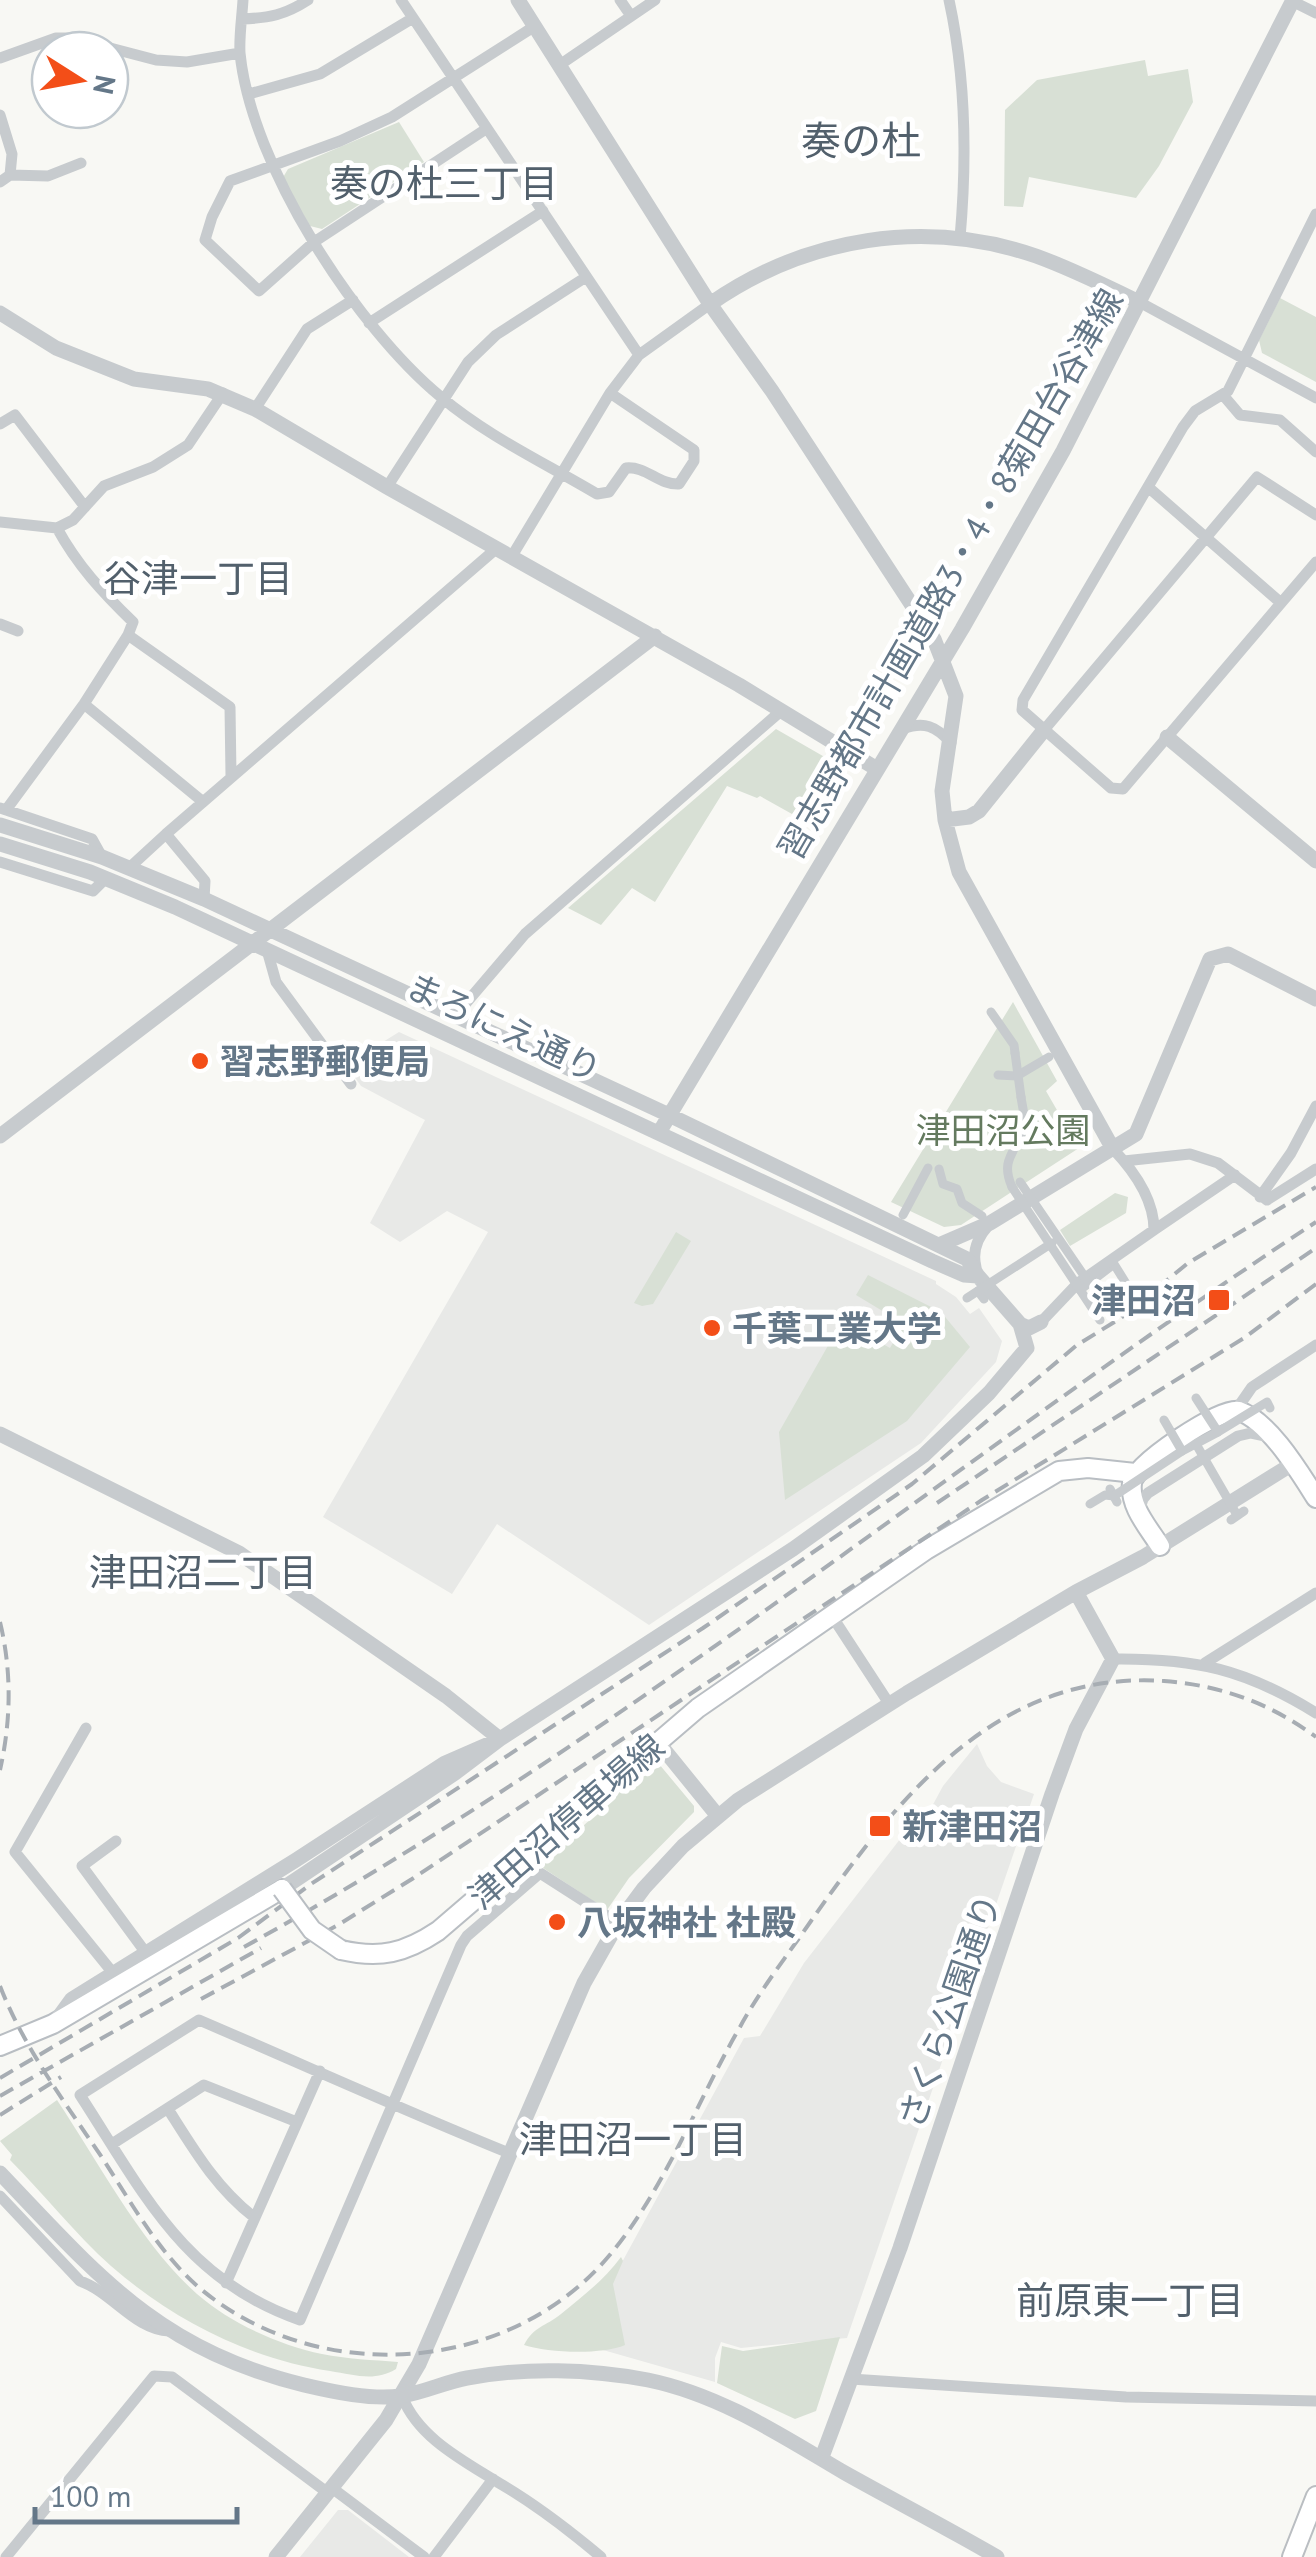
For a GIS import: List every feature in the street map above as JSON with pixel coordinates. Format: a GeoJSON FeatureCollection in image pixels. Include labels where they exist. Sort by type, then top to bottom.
{"type":"FeatureCollection","features":[{"type":"Feature","properties":{"kind":"main road"},"geometry":{"type":"LineString","coordinates":[[1160,1546],[1139,1514],[1133,1495],[1134,1474],[1154,1456],[1217,1416],[1236,1410],[1274,1438],[1316,1498]]}},
{"type":"Feature","properties":{"kind":"main road","name":"津田沼停車場線"},"geometry":{"type":"LineString","coordinates":[[282,1890],[299,1916],[326,1942],[358,1954],[395,1954],[414,1947],[438,1931],[657,1742],[830,1614],[926,1550],[1050,1475],[1088,1468],[1134,1474]]}},
{"type":"Feature","properties":{"kind":"main road"},"geometry":{"type":"LineString","coordinates":[[0,2046],[53,2024],[282,1890]]}},
{"type":"Feature","properties":{"kind":"main road"},"geometry":{"type":"LineString","coordinates":[[1292,2557],[1316,2496]]}},
{"type":"Feature","properties":{"kind":"street"},"geometry":{"type":"LineString","coordinates":[[242,0],[240,52],[249,94],[284,190],[353,300],[398,358],[443,399],[596,494],[609,492],[626,468],[636,467],[668,485],[679,484],[694,461],[694,450],[610,393]]}},
{"type":"Feature","properties":{"kind":"street"},"geometry":{"type":"LineString","coordinates":[[242,18],[274,18],[308,0]]}},
{"type":"Feature","properties":{"kind":"street"},"geometry":{"type":"LineString","coordinates":[[402,0],[639,355]]}},
{"type":"Feature","properties":{"kind":"street"},"geometry":{"type":"LineString","coordinates":[[518,0],[710,304],[772,391],[934,639],[956,696],[942,791],[958,872],[1154,1210],[1154,1230]]}},
{"type":"Feature","properties":{"kind":"street"},"geometry":{"type":"LineString","coordinates":[[620,0],[630,16]]}},
{"type":"Feature","properties":{"kind":"street"},"geometry":{"type":"LineString","coordinates":[[561,64],[656,0]]}},
{"type":"Feature","properties":{"kind":"street"},"geometry":{"type":"LineString","coordinates":[[949,0],[963,114],[964,200],[960,238]]}},
{"type":"Feature","properties":{"kind":"street"},"geometry":{"type":"LineString","coordinates":[[1292,1],[1316,14]]}},
{"type":"Feature","properties":{"kind":"street","name":"習志野都市計画道路3・4・8菊田台谷津線"},"geometry":{"type":"LineString","coordinates":[[660,1131],[1064,451],[1292,1]]}},
{"type":"Feature","properties":{"kind":"street"},"geometry":{"type":"LineString","coordinates":[[249,94],[320,74],[414,18]]}},
{"type":"Feature","properties":{"kind":"street"},"geometry":{"type":"LineString","coordinates":[[486,129],[314,242],[259,290],[206,240],[212,217],[230,181],[380,123],[455,80],[535,26]]}},
{"type":"Feature","properties":{"kind":"street"},"geometry":{"type":"LineString","coordinates":[[0,58],[56,38],[86,40],[175,62],[240,52]]}},
{"type":"Feature","properties":{"kind":"street"},"geometry":{"type":"LineString","coordinates":[[0,115],[12,154],[5,179],[48,176],[81,163]]}},
{"type":"Feature","properties":{"kind":"street"},"geometry":{"type":"LineString","coordinates":[[369,323],[543,212]]}},
{"type":"Feature","properties":{"kind":"street"},"geometry":{"type":"LineString","coordinates":[[1316,214],[1223,395],[1196,411],[1182,427],[1023,700],[1022,710],[1111,788],[1123,789],[1316,562]]}},
{"type":"Feature","properties":{"kind":"street"},"geometry":{"type":"LineString","coordinates":[[512,556],[560,472],[639,355],[756,275],[787,260],[828,248],[895,236],[931,235],[1038,257],[1141,303],[1316,398]]}},
{"type":"Feature","properties":{"kind":"street"},"geometry":{"type":"LineString","coordinates":[[387,487],[468,362],[496,334],[586,278]]}},
{"type":"Feature","properties":{"kind":"street"},"geometry":{"type":"LineString","coordinates":[[255,409],[307,329],[353,300]]}},
{"type":"Feature","properties":{"kind":"street"},"geometry":{"type":"LineString","coordinates":[[0,314],[56,348],[134,379],[223,393],[255,409],[654,636],[877,769]]}},
{"type":"Feature","properties":{"kind":"street"},"geometry":{"type":"LineString","coordinates":[[0,522],[57,528],[73,520],[104,486],[154,466],[188,444],[223,393]]}},
{"type":"Feature","properties":{"kind":"street"},"geometry":{"type":"LineString","coordinates":[[1223,395],[1240,415],[1280,420],[1316,452]]}},
{"type":"Feature","properties":{"kind":"street"},"geometry":{"type":"LineString","coordinates":[[0,424],[15,414],[85,507]]}},
{"type":"Feature","properties":{"kind":"street"},"geometry":{"type":"LineString","coordinates":[[945,820],[969,817],[979,811],[1257,477],[1316,515]]}},
{"type":"Feature","properties":{"kind":"street"},"geometry":{"type":"LineString","coordinates":[[1148,487],[1281,603]]}},
{"type":"Feature","properties":{"kind":"street"},"geometry":{"type":"LineString","coordinates":[[2,814],[84,704],[133,622],[96,586],[57,528]]}},
{"type":"Feature","properties":{"kind":"street"},"geometry":{"type":"LineString","coordinates":[[130,868],[202,801],[496,548]]}},
{"type":"Feature","properties":{"kind":"street"},"geometry":{"type":"LineString","coordinates":[[0,624],[18,630]]}},
{"type":"Feature","properties":{"kind":"street"},"geometry":{"type":"LineString","coordinates":[[128,634],[230,707],[232,776]]}},
{"type":"Feature","properties":{"kind":"street"},"geometry":{"type":"LineString","coordinates":[[0,1136],[260,947],[270,931],[654,636]]}},
{"type":"Feature","properties":{"kind":"street"},"geometry":{"type":"LineString","coordinates":[[84,704],[202,801]]}},
{"type":"Feature","properties":{"kind":"street"},"geometry":{"type":"LineString","coordinates":[[455,1016],[525,934],[781,711]]}},
{"type":"Feature","properties":{"kind":"street"},"geometry":{"type":"LineString","coordinates":[[900,729],[926,724],[939,729],[950,743]]}},
{"type":"Feature","properties":{"kind":"street"},"geometry":{"type":"LineString","coordinates":[[1167,736],[1316,861]]}},
{"type":"Feature","properties":{"kind":"street","name":"まろにえ通り"},"geometry":{"type":"LineString","coordinates":[[2,814],[204,899],[940,1245],[967,1259],[980,1289]]}},
{"type":"Feature","properties":{"kind":"street"},"geometry":{"type":"LineString","coordinates":[[166,834],[205,882],[204,899]]}},
{"type":"Feature","properties":{"kind":"street","name":"まろにえ通り"},"geometry":{"type":"LineString","coordinates":[[0,844],[98,875],[660,1131],[964,1275],[1020,1324]]}},
{"type":"Feature","properties":{"kind":"street"},"geometry":{"type":"LineString","coordinates":[[0,862],[93,891],[98,875]]}},
{"type":"Feature","properties":{"kind":"street"},"geometry":{"type":"LineString","coordinates":[[260,947],[276,982],[350,1084]]}},
{"type":"Feature","properties":{"kind":"street"},"geometry":{"type":"LineString","coordinates":[[940,1245],[1119,1155],[1136,1134],[1210,960],[1228,954],[1316,999]]}},
{"type":"Feature","properties":{"kind":"street"},"geometry":{"type":"LineString","coordinates":[[991,1012],[1015,1053],[1024,1124],[1007,1163],[1007,1175],[1084,1286],[1100,1320]]}},
{"type":"Feature","properties":{"kind":"street"},"geometry":{"type":"LineString","coordinates":[[998,1075],[1017,1076],[1049,1057]]}},
{"type":"Feature","properties":{"kind":"street"},"geometry":{"type":"LineString","coordinates":[[1260,1197],[1291,1153],[1316,1106]]}},
{"type":"Feature","properties":{"kind":"street"},"geometry":{"type":"LineString","coordinates":[[1119,1155],[1190,1154],[1218,1163],[1267,1200],[1316,1170]]}},
{"type":"Feature","properties":{"kind":"street"},"geometry":{"type":"LineString","coordinates":[[903,1214],[933,1168],[943,1184],[957,1189],[962,1203],[986,1220]]}},
{"type":"Feature","properties":{"kind":"street"},"geometry":{"type":"LineString","coordinates":[[282,1890],[500,1738],[793,1549],[923,1456],[989,1392],[1078,1283],[1235,1176]]}},
{"type":"Feature","properties":{"kind":"street"},"geometry":{"type":"LineString","coordinates":[[980,1289],[973,1257],[986,1220]]}},
{"type":"Feature","properties":{"kind":"street"},"geometry":{"type":"LineString","coordinates":[[967,1299],[1054,1241]]}},
{"type":"Feature","properties":{"kind":"street"},"geometry":{"type":"LineString","coordinates":[[1084,1286],[1114,1264],[1135,1298]]}},
{"type":"Feature","properties":{"kind":"street"},"geometry":{"type":"LineString","coordinates":[[1020,1324],[1029,1328],[1041,1322],[1065,1299]]}},
{"type":"Feature","properties":{"kind":"street"},"geometry":{"type":"LineString","coordinates":[[1020,1324],[1027,1348]]}},
{"type":"Feature","properties":{"kind":"street"},"geometry":{"type":"LineString","coordinates":[[1236,1410],[1252,1387],[1316,1345]]}},
{"type":"Feature","properties":{"kind":"street"},"geometry":{"type":"LineString","coordinates":[[1196,1398],[1218,1432]]}},
{"type":"Feature","properties":{"kind":"street"},"geometry":{"type":"LineString","coordinates":[[1090,1504],[1105,1495],[1113,1496],[1267,1402],[1270,1408]]}},
{"type":"Feature","properties":{"kind":"street"},"geometry":{"type":"LineString","coordinates":[[1164,1420],[1182,1451]]}},
{"type":"Feature","properties":{"kind":"street"},"geometry":{"type":"LineString","coordinates":[[1139,1514],[1148,1493],[1238,1436],[1251,1433],[1274,1438]]}},
{"type":"Feature","properties":{"kind":"street"},"geometry":{"type":"LineString","coordinates":[[0,1434],[239,1552],[500,1738]]}},
{"type":"Feature","properties":{"kind":"street"},"geometry":{"type":"LineString","coordinates":[[1196,1444],[1237,1515]]}},
{"type":"Feature","properties":{"kind":"street"},"geometry":{"type":"LineString","coordinates":[[276,2557],[402,2396],[584,1984],[618,1923],[670,1860],[717,1816],[890,1705],[1294,1463]]}},
{"type":"Feature","properties":{"kind":"street"},"geometry":{"type":"LineString","coordinates":[[1076,1592],[1112,1658],[1205,1664],[1272,1687],[1316,1713]]}},
{"type":"Feature","properties":{"kind":"street"},"geometry":{"type":"LineString","coordinates":[[1205,1664],[1316,1593]]}},
{"type":"Feature","properties":{"kind":"street"},"geometry":{"type":"LineString","coordinates":[[830,1614],[890,1705]]}},
{"type":"Feature","properties":{"kind":"street","name":"さくら公園通り"},"geometry":{"type":"LineString","coordinates":[[822,2457],[940,2131],[1052,1794],[1076,1729],[1112,1658]]}},
{"type":"Feature","properties":{"kind":"street"},"geometry":{"type":"LineString","coordinates":[[86,1728],[15,1852],[113,1973]]}},
{"type":"Feature","properties":{"kind":"street"},"geometry":{"type":"LineString","coordinates":[[53,2024],[72,1998],[445,1763],[500,1738]]}},
{"type":"Feature","properties":{"kind":"street"},"geometry":{"type":"LineString","coordinates":[[657,1742],[717,1816]]}},
{"type":"Feature","properties":{"kind":"street"},"geometry":{"type":"LineString","coordinates":[[116,1840],[82,1866],[146,1953]]}},
{"type":"Feature","properties":{"kind":"street"},"geometry":{"type":"LineString","coordinates":[[509,2153],[393,2104],[320,2071],[199,2020],[80,2095],[171,2232],[226,2284],[263,2307],[300,2320],[393,2104],[461,1946],[476,1926],[536,1874],[544,1874],[618,1923]]}},
{"type":"Feature","properties":{"kind":"street"},"geometry":{"type":"LineString","coordinates":[[226,2284],[320,2071]]}},
{"type":"Feature","properties":{"kind":"street"},"geometry":{"type":"LineString","coordinates":[[112,2144],[204,2085],[297,2122]]}},
{"type":"Feature","properties":{"kind":"street"},"geometry":{"type":"LineString","coordinates":[[168,2109],[209,2174],[255,2218]]}},
{"type":"Feature","properties":{"kind":"street"},"geometry":{"type":"LineString","coordinates":[[0,2173],[101,2280],[169,2331],[236,2364],[290,2381],[370,2396],[402,2396],[448,2382],[553,2371],[625,2376],[667,2384],[760,2423],[997,2557]]}},
{"type":"Feature","properties":{"kind":"street"},"geometry":{"type":"LineString","coordinates":[[0,2196],[80,2281],[96,2286],[154,2330],[169,2331]]}},
{"type":"Feature","properties":{"kind":"street"},"geometry":{"type":"LineString","coordinates":[[6,2557],[154,2376],[172,2377],[424,2557]]}},
{"type":"Feature","properties":{"kind":"street"},"geometry":{"type":"LineString","coordinates":[[851,2379],[1126,2397],[1316,2401]]}},
{"type":"Feature","properties":{"kind":"street"},"geometry":{"type":"LineString","coordinates":[[402,2396],[412,2415],[460,2462],[493,2479],[600,2557]]}},
{"type":"Feature","properties":{"kind":"street"},"geometry":{"type":"LineString","coordinates":[[434,2557],[493,2479]]}},
{"type":"Feature","properties":{"kind":"shaded area","name":"千葉工業大学"},"geometry":{"type":"Polygon","coordinates":[[[399,1032],[936,1281],[970,1314],[979,1308],[1002,1341],[996,1362],[921,1443],[649,1625],[497,1524],[452,1594],[323,1517],[488,1232],[447,1211],[400,1242],[370,1223],[425,1120],[361,1086],[346,1065],[399,1032]]]}},
{"type":"Feature","properties":{"kind":"shaded area"},"geometry":{"type":"Polygon","coordinates":[[[977,1744],[987,1766],[1001,1782],[1034,1794],[847,2338],[741,2348],[721,2342],[715,2358],[715,2382],[603,2350],[596,2310],[744,2038],[760,2036],[804,1963],[904,1834],[930,1810],[943,1786],[977,1744]]]}},
{"type":"Feature","properties":{"kind":"shaded area"},"geometry":{"type":"Polygon","coordinates":[[[338,2510],[348,2510],[409,2557],[300,2557],[338,2510]]]}},
{"type":"Feature","properties":{"kind":"green space"},"geometry":{"type":"Polygon","coordinates":[[[1145,60],[1148,76],[1188,69],[1193,102],[1159,166],[1136,198],[1029,177],[1023,207],[1004,206],[1005,110],[1037,80],[1145,60]]]}},
{"type":"Feature","properties":{"kind":"green space"},"geometry":{"type":"Polygon","coordinates":[[[399,122],[424,162],[322,229],[310,226],[282,179],[288,169],[399,122]]]}},
{"type":"Feature","properties":{"kind":"green space"},"geometry":{"type":"Polygon","coordinates":[[[1280,298],[1316,317],[1316,382],[1262,353],[1259,340],[1280,298]]]}},
{"type":"Feature","properties":{"kind":"green space"},"geometry":{"type":"Polygon","coordinates":[[[776,729],[842,767],[844,777],[818,822],[796,809],[792,814],[760,796],[727,786],[655,902],[632,888],[601,925],[568,908],[776,729]]]}},
{"type":"Feature","properties":{"kind":"green space","name":"津田沼公園"},"geometry":{"type":"Polygon","coordinates":[[[1013,1002],[1057,1081],[1046,1091],[1069,1131],[1083,1127],[1079,1148],[961,1225],[944,1227],[891,1202],[1013,1002]]]}},
{"type":"Feature","properties":{"kind":"green space"},"geometry":{"type":"Polygon","coordinates":[[[1115,1193],[1128,1197],[1126,1213],[1070,1246],[1060,1230],[1115,1193]]]}},
{"type":"Feature","properties":{"kind":"green space"},"geometry":{"type":"Polygon","coordinates":[[[676,1232],[691,1241],[653,1304],[634,1303],[676,1232]]]}},
{"type":"Feature","properties":{"kind":"green space"},"geometry":{"type":"Polygon","coordinates":[[[868,1275],[941,1312],[970,1347],[907,1421],[785,1500],[779,1432],[842,1321],[890,1348],[904,1324],[856,1295],[868,1275]]]}},
{"type":"Feature","properties":{"kind":"green space"},"geometry":{"type":"Polygon","coordinates":[[[651,1763],[659,1764],[694,1806],[694,1812],[629,1878],[607,1910],[540,1866],[651,1763]]]}},
{"type":"Feature","properties":{"kind":"green space"},"geometry":{"type":"Polygon","coordinates":[[[57,2100],[139,2227],[177,2274],[210,2305],[256,2332],[289,2345],[331,2356],[398,2362],[396,2369],[364,2376],[270,2357],[186,2320],[135,2286],[72,2227],[10,2160],[12,2155],[0,2141],[57,2100]]]}},
{"type":"Feature","properties":{"kind":"green space"},"geometry":{"type":"Polygon","coordinates":[[[621,2257],[623,2261],[613,2284],[625,2345],[575,2352],[524,2345],[536,2330],[593,2287],[621,2257]]]}},
{"type":"Feature","properties":{"kind":"green space"},"geometry":{"type":"Polygon","coordinates":[[[840,2337],[816,2411],[795,2419],[717,2383],[722,2346],[743,2351],[840,2337]]]}},
{"type":"Feature","properties":{"kind":"railway"},"geometry":{"type":"LineString","coordinates":[[0,2078],[238,1938],[311,1884],[703,1628],[912,1484],[1077,1345],[1121,1318],[1188,1263],[1316,1187]]}},
{"type":"Feature","properties":{"kind":"railway"},"geometry":{"type":"LineString","coordinates":[[244,1947],[520,1780],[654,1689],[1182,1312],[1316,1222]]}},
{"type":"Feature","properties":{"kind":"railway"},"geometry":{"type":"LineString","coordinates":[[937,1503],[1316,1248]]}},
{"type":"Feature","properties":{"kind":"railway"},"geometry":{"type":"LineString","coordinates":[[201,1999],[338,1925],[412,1879],[982,1500],[1244,1338],[1316,1284]]}},
{"type":"Feature","properties":{"kind":"railway"},"geometry":{"type":"LineString","coordinates":[[0,1622],[9,1696],[0,1770]]}},
{"type":"Feature","properties":{"kind":"railway"},"geometry":{"type":"LineString","coordinates":[[0,1986],[33,2053],[136,2211],[173,2261],[202,2290],[249,2321],[301,2342],[356,2353],[412,2354],[467,2344],[519,2325],[567,2296],[608,2257],[646,2203],[740,2027],[774,1973],[879,1830],[958,1750],[1002,1719],[1051,1696],[1104,1683],[1164,1681],[1225,1692],[1281,1714],[1316,1737]]}},
{"type":"Feature","properties":{"kind":"railway"},"geometry":{"type":"LineString","coordinates":[[0,2096],[261,1948]]}},
{"type":"Feature","properties":{"kind":"railway"},"geometry":{"type":"LineString","coordinates":[[0,2115],[61,2077]]}},
{"type":"Feature","properties":{"kind":"place","name":"習志野郵便局"},"geometry":{"type":"Point","coordinates":[200,1061]}},
{"type":"Feature","properties":{"kind":"place","name":"津田沼"},"geometry":{"type":"Point","coordinates":[1219,1300]}},
{"type":"Feature","properties":{"kind":"place","name":"千葉工業大学"},"geometry":{"type":"Point","coordinates":[712,1328]}},
{"type":"Feature","properties":{"kind":"place","name":"新津田沼"},"geometry":{"type":"Point","coordinates":[880,1826]}},
{"type":"Feature","properties":{"kind":"place","name":"八坂神社 社殿"},"geometry":{"type":"Point","coordinates":[557,1922]}},
{"type":"Feature","properties":{"kind":"district","name":"奏の杜"},"geometry":{"type":"Point","coordinates":[861,140]}},
{"type":"Feature","properties":{"kind":"district","name":"奏の杜三丁目"},"geometry":{"type":"Point","coordinates":[444,182]}},
{"type":"Feature","properties":{"kind":"district","name":"谷津一丁目"},"geometry":{"type":"Point","coordinates":[198,577]}},
{"type":"Feature","properties":{"kind":"district","name":"津田沼二丁目"},"geometry":{"type":"Point","coordinates":[203,1571]}},
{"type":"Feature","properties":{"kind":"district","name":"津田沼一丁目"},"geometry":{"type":"Point","coordinates":[633,2138]}},
{"type":"Feature","properties":{"kind":"district","name":"前原東一丁目"},"geometry":{"type":"Point","coordinates":[1130,2299]}}]}
